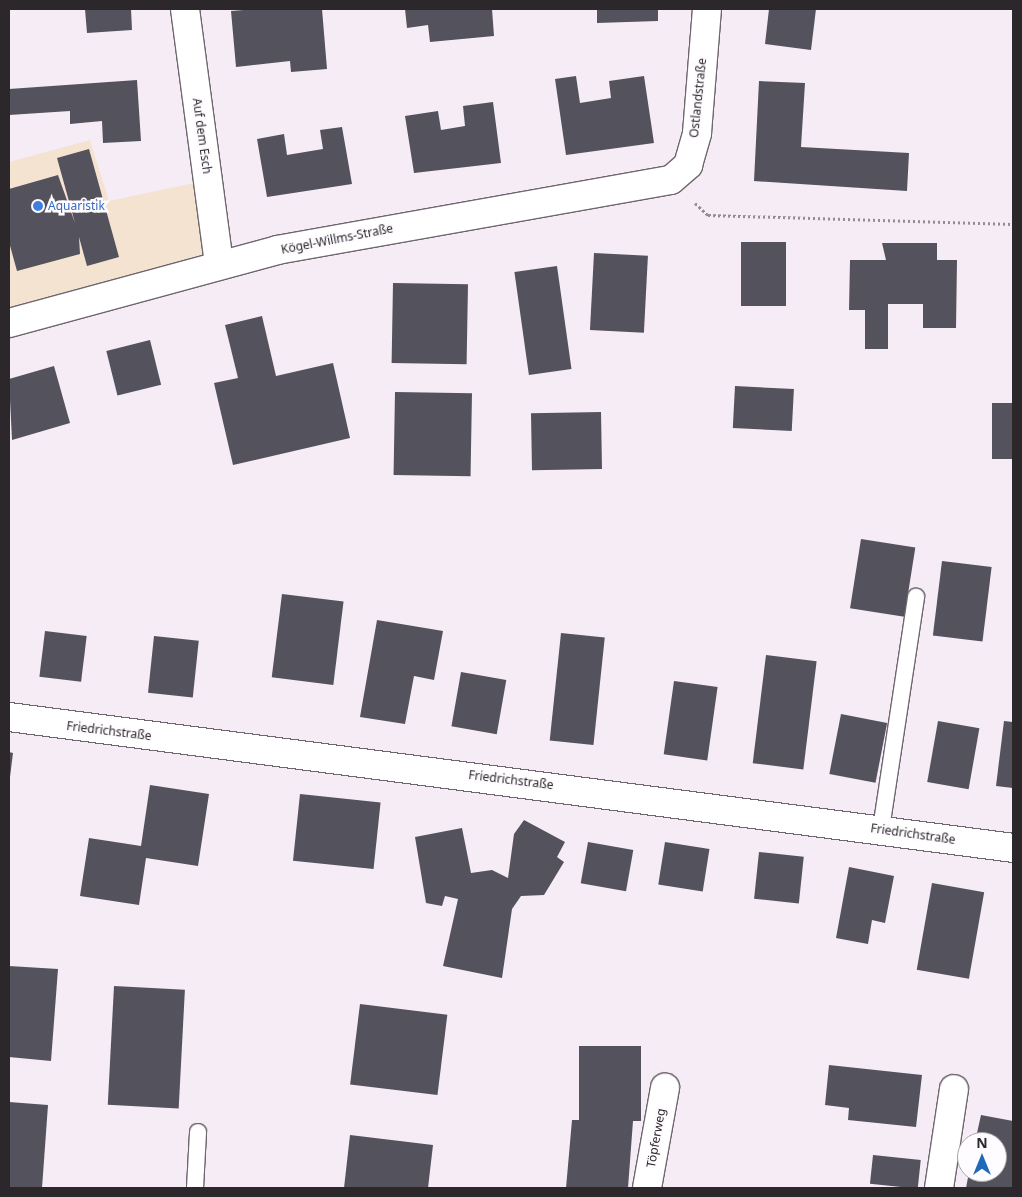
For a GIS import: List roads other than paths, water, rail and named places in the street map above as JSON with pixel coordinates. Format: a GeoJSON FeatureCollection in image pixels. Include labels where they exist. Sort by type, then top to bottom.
{"type":"FeatureCollection","features":[{"type":"Feature","properties":{"kind":"street","name":"Auf dem Esch"},"geometry":{"type":"LineString","coordinates":[[185,9],[219,263]]}},
{"type":"Feature","properties":{"kind":"street","name":"Ostlandstraße"},"geometry":{"type":"LineString","coordinates":[[671,180],[688,165],[697,133],[707,9]]}},
{"type":"Feature","properties":{"kind":"street","name":"Kögel-Willms-Straße"},"geometry":{"type":"LineString","coordinates":[[9,323],[219,263],[671,180]]}},
{"type":"Feature","properties":{"kind":"street","name":"Friedrichstraße"},"geometry":{"type":"LineString","coordinates":[[9,717],[881,829],[1013,848]]}},
{"type":"Feature","properties":{"kind":"street","name":"Töpferweg"},"geometry":{"type":"LineString","coordinates":[[647,1188],[665,1088]]}},
{"type":"Feature","properties":{"kind":"street"},"geometry":{"type":"LineString","coordinates":[[939,1188],[954,1089]]}},
{"type":"Feature","properties":{"kind":"lane"},"geometry":{"type":"LineString","coordinates":[[881,829],[916,597]]}},
{"type":"Feature","properties":{"kind":"lane"},"geometry":{"type":"LineString","coordinates":[[195,1188],[198,1132]]}},
{"type":"Feature","properties":{"kind":"place","name":"Aquaristik"},"geometry":{"type":"Point","coordinates":[38,206]}}]}
